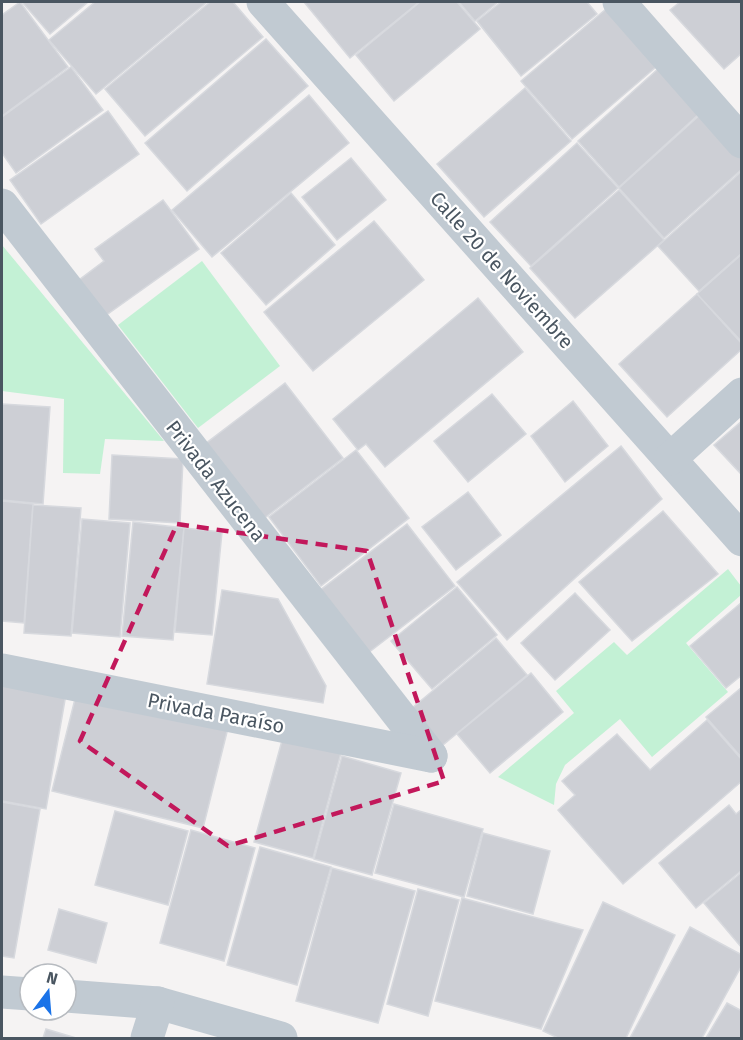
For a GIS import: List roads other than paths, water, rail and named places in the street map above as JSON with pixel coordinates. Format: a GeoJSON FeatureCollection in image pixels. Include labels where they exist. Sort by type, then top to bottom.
{"type":"FeatureCollection","features":[{"type":"Feature","properties":{"kind":"street","name":"Calle 20 de Noviembre"},"geometry":{"type":"LineString","coordinates":[[263,2],[741,540]]}},
{"type":"Feature","properties":{"kind":"street"},"geometry":{"type":"LineString","coordinates":[[619,2],[741,142]]}},
{"type":"Feature","properties":{"kind":"street","name":"Privada Azucena"},"geometry":{"type":"LineString","coordinates":[[2,205],[431,756]]}},
{"type":"Feature","properties":{"kind":"street"},"geometry":{"type":"LineString","coordinates":[[670,459],[741,394]]}},
{"type":"Feature","properties":{"kind":"street","name":"Privada Paraíso"},"geometry":{"type":"LineString","coordinates":[[2,670],[431,756]]}},
{"type":"Feature","properties":{"kind":"street"},"geometry":{"type":"LineString","coordinates":[[2,992],[18,993]]}},
{"type":"Feature","properties":{"kind":"street"},"geometry":{"type":"LineString","coordinates":[[78,997],[158,1003],[281,1038]]}},
{"type":"Feature","properties":{"kind":"street"},"geometry":{"type":"LineString","coordinates":[[147,1038],[158,1003]]}}]}
